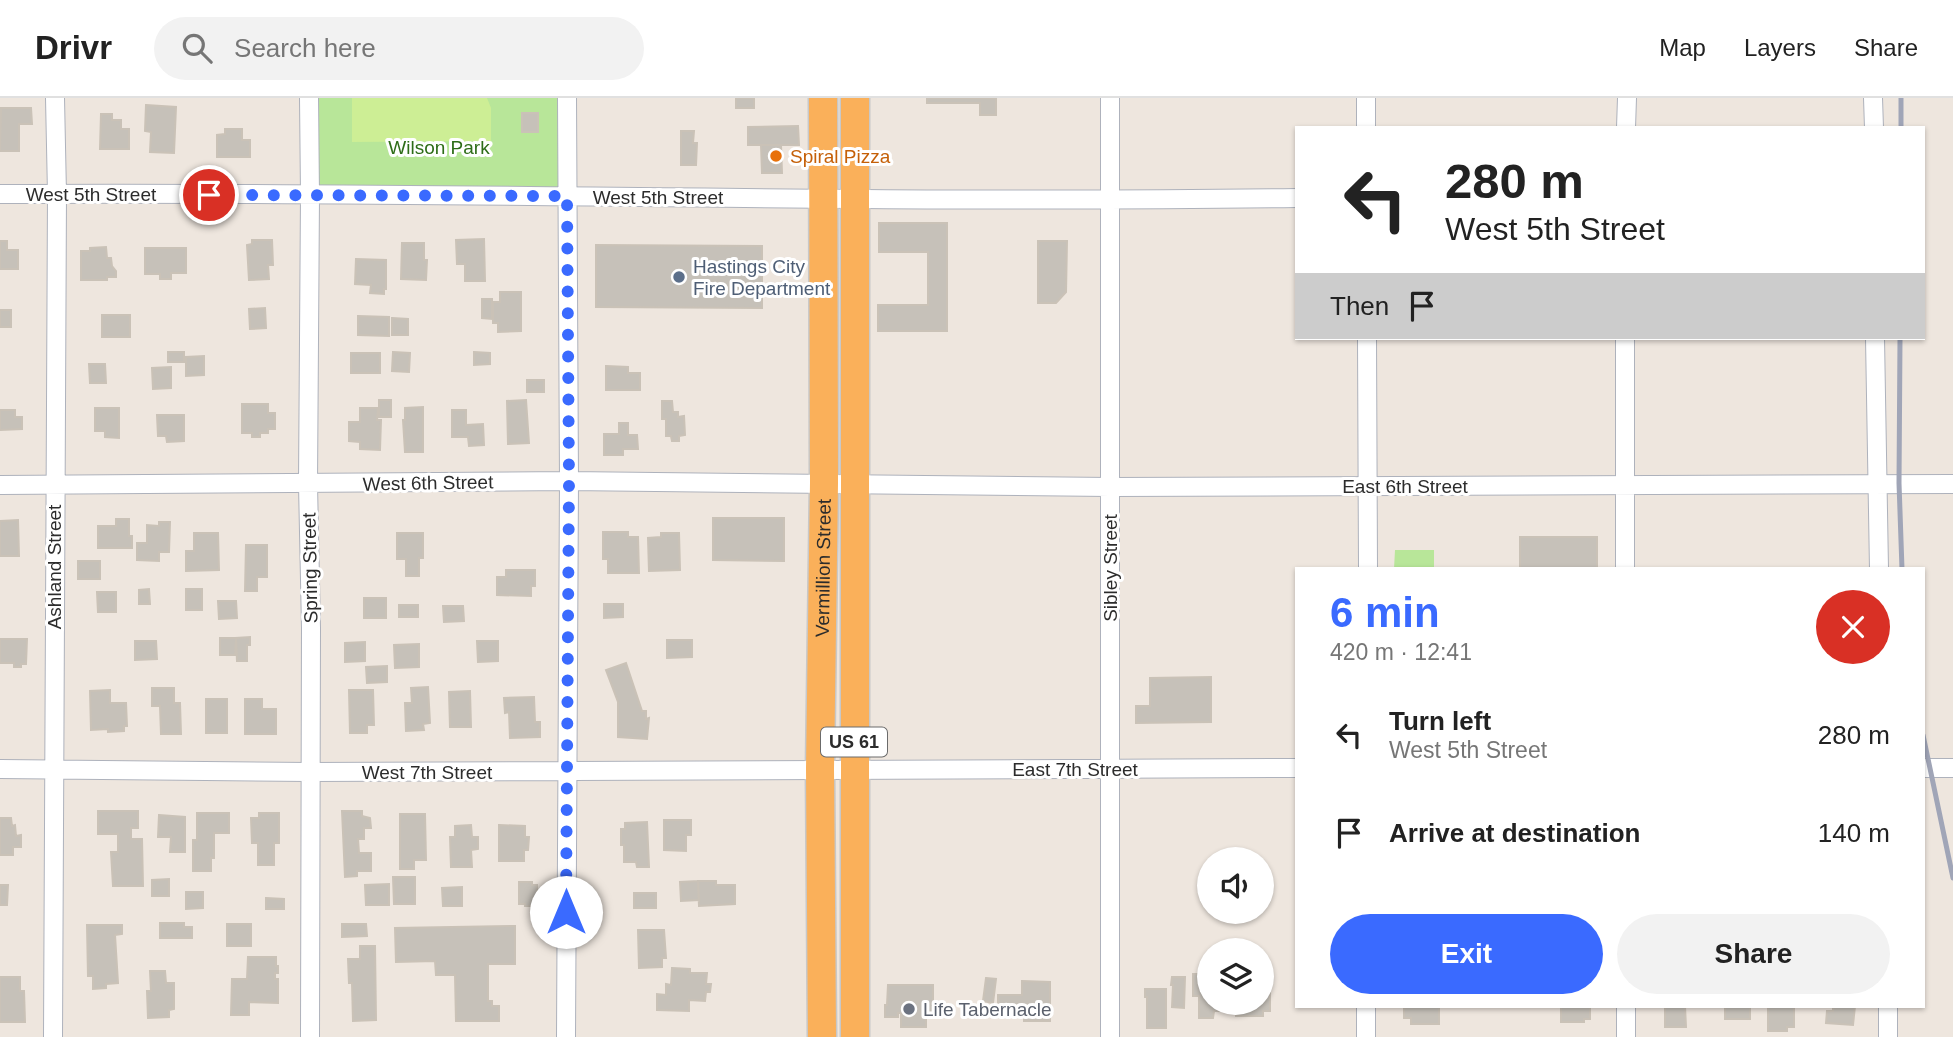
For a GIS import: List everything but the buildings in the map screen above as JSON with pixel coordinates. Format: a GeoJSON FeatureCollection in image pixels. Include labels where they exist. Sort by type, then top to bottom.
{"type":"FeatureCollection","features":[{"type":"Feature","properties":{"kind":"highway","name":"Vermillion Street"},"geometry":{"type":"LineString","coordinates":[[822,1037],[820,769],[824,483],[823,98]]}},
{"type":"Feature","properties":{"kind":"highway","name":"Vermillion Street"},"geometry":{"type":"LineString","coordinates":[[855,98],[855,1037]]}},
{"type":"Feature","properties":{"kind":"street","name":"Ashland Street"},"geometry":{"type":"LineString","coordinates":[[53,1037],[57,194],[55,98]]}},
{"type":"Feature","properties":{"kind":"street","name":"Spring Street"},"geometry":{"type":"LineString","coordinates":[[309,98],[310,1037]]}},
{"type":"Feature","properties":{"kind":"street"},"geometry":{"type":"LineString","coordinates":[[566,1037],[569,481],[567,98]]}},
{"type":"Feature","properties":{"kind":"street","name":"Sibley Street"},"geometry":{"type":"LineString","coordinates":[[1110,98],[1110,1037]]}},
{"type":"Feature","properties":{"kind":"street"},"geometry":{"type":"LineString","coordinates":[[1366,98],[1366,126]]}},
{"type":"Feature","properties":{"kind":"street"},"geometry":{"type":"LineString","coordinates":[[1626,126],[1627,98]]}},
{"type":"Feature","properties":{"kind":"street"},"geometry":{"type":"LineString","coordinates":[[1873,98],[1874,126]]}},
{"type":"Feature","properties":{"kind":"street","name":"West 5th Street"},"geometry":{"type":"LineString","coordinates":[[0,194],[1110,200],[1295,198]]}},
{"type":"Feature","properties":{"kind":"street"},"geometry":{"type":"LineString","coordinates":[[1367,340],[1368,567]]}},
{"type":"Feature","properties":{"kind":"street"},"geometry":{"type":"LineString","coordinates":[[1625,340],[1625,567]]}},
{"type":"Feature","properties":{"kind":"street"},"geometry":{"type":"LineString","coordinates":[[1875,340],[1879,567]]}},
{"type":"Feature","properties":{"kind":"street","name":"West 6th Street"},"geometry":{"type":"LineString","coordinates":[[0,485],[569,481],[856,484]]}},
{"type":"Feature","properties":{"kind":"street","name":"East 6th Street"},"geometry":{"type":"LineString","coordinates":[[856,484],[1953,484]]}},
{"type":"Feature","properties":{"kind":"street","name":"East 7th Street"},"geometry":{"type":"LineString","coordinates":[[854,770],[1295,768]]}},
{"type":"Feature","properties":{"kind":"street"},"geometry":{"type":"LineString","coordinates":[[1925,768],[1953,768]]}},
{"type":"Feature","properties":{"kind":"street","name":"West 7th Street"},"geometry":{"type":"LineString","coordinates":[[0,769],[309,772],[854,770]]}},
{"type":"Feature","properties":{"kind":"street"},"geometry":{"type":"LineString","coordinates":[[1366,1008],[1366,1037]]}},
{"type":"Feature","properties":{"kind":"street"},"geometry":{"type":"LineString","coordinates":[[1626,1008],[1626,1037]]}},
{"type":"Feature","properties":{"kind":"street"},"geometry":{"type":"LineString","coordinates":[[1888,1008],[1888,1037]]}},
{"type":"Feature","properties":{"kind":"green space","name":"Wilson Park"},"geometry":{"type":"Polygon","coordinates":[[[309,98],[567,98],[567,196],[310,195],[309,98]]]}},
{"type":"Feature","properties":{"kind":"green space"},"geometry":{"type":"Polygon","coordinates":[[[352,98],[487,98],[491,108],[491,141],[352,142],[352,98]]]}},
{"type":"Feature","properties":{"kind":"green space"},"geometry":{"type":"Polygon","coordinates":[[[1395,550],[1434,550],[1434,567],[1394,567],[1395,550]]]}},
{"type":"Feature","properties":{"kind":"railway"},"geometry":{"type":"LineString","coordinates":[[1901,98],[1901,126]]}},
{"type":"Feature","properties":{"kind":"railway"},"geometry":{"type":"LineString","coordinates":[[1900,340],[1899,483],[1902,567]]}},
{"type":"Feature","properties":{"kind":"railway"},"geometry":{"type":"LineString","coordinates":[[1925,745],[1953,878]]}},
{"type":"Feature","properties":{"kind":"place","name":"Spiral Pizza"},"geometry":{"type":"Point","coordinates":[776,156]}},
{"type":"Feature","properties":{"kind":"place","name":"Hastings City Fire Department"},"geometry":{"type":"Point","coordinates":[679,277]}},
{"type":"Feature","properties":{"kind":"place","name":"Life Tabernacle"},"geometry":{"type":"Point","coordinates":[909,1009]}},
{"type":"Feature","properties":{"kind":"route"},"geometry":{"type":"LineString","coordinates":[[209,195],[567,196],[569,481],[566,912]]}}]}
